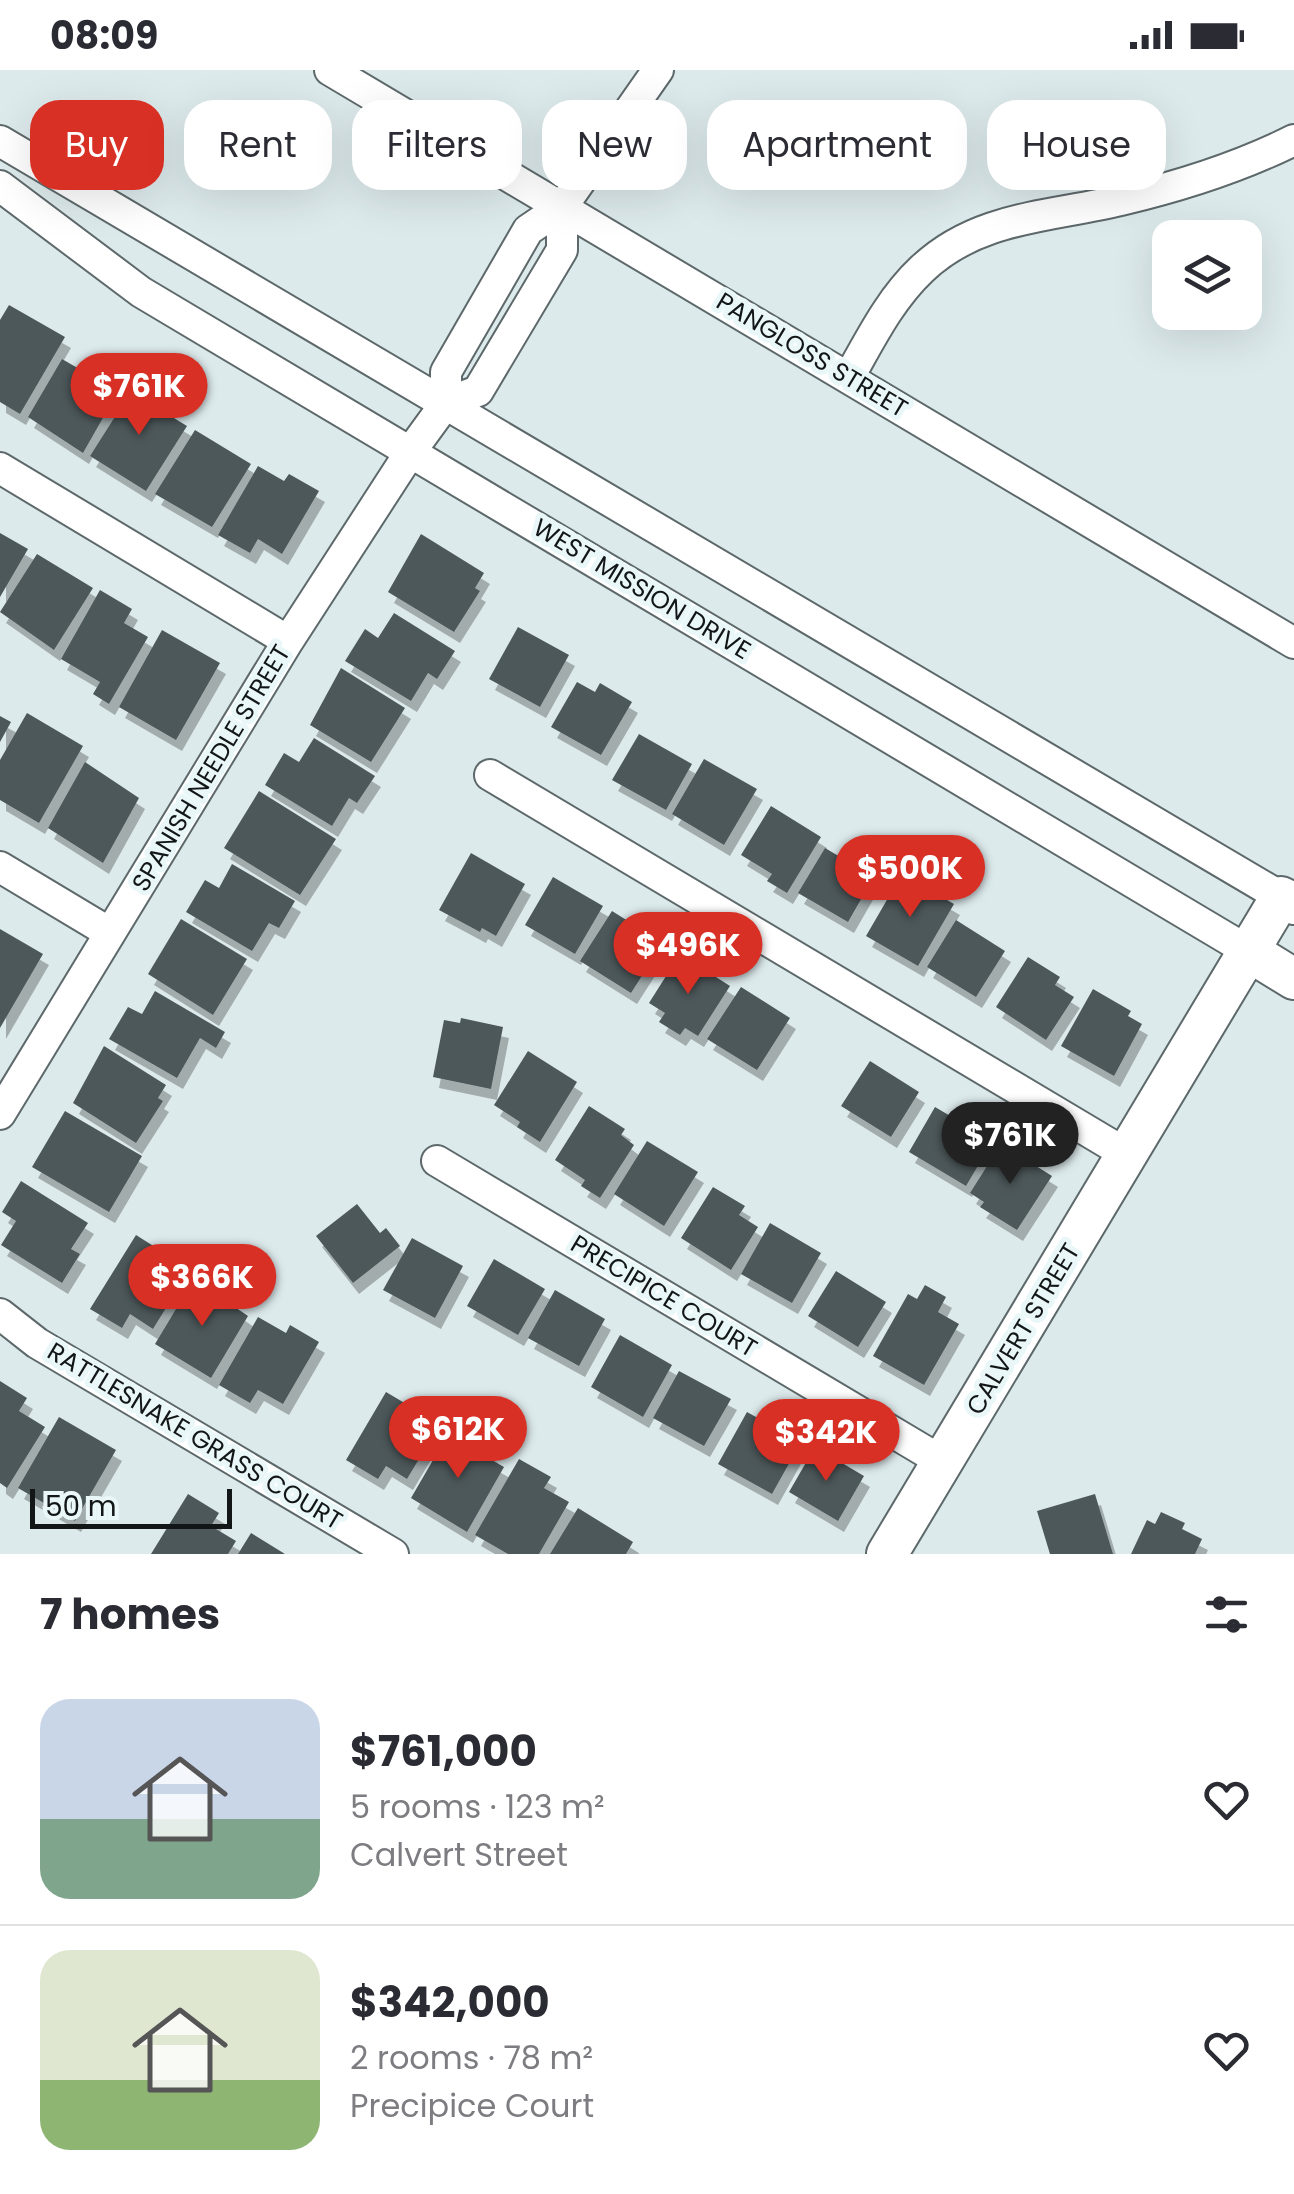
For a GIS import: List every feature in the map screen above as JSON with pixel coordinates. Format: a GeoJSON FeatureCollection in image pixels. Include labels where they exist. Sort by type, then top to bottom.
{"type":"FeatureCollection","features":[{"type":"Feature","properties":{"kind":"street","name":"PANGLOSS STREET"},"geometry":{"type":"LineString","coordinates":[[330,70],[1294,643]]}},
{"type":"Feature","properties":{"kind":"street"},"geometry":{"type":"LineString","coordinates":[[428,427],[446,372],[528,230],[562,207],[658,70]]}},
{"type":"Feature","properties":{"kind":"street"},"geometry":{"type":"LineString","coordinates":[[849,377],[900,293],[921,270],[967,237],[994,225],[1168,188],[1294,140]]}},
{"type":"Feature","properties":{"kind":"street","name":"WEST MISSION DRIVE"},"geometry":{"type":"LineString","coordinates":[[0,141],[428,427],[1294,979]]}},
{"type":"Feature","properties":{"kind":"street","name":"WEST MISSION DRIVE"},"geometry":{"type":"LineString","coordinates":[[0,186],[141,292],[428,427],[1288,901]]}},
{"type":"Feature","properties":{"kind":"street","name":"SPANISH NEEDLE STREET"},"geometry":{"type":"LineString","coordinates":[[0,1114],[288,640],[428,427]]}},
{"type":"Feature","properties":{"kind":"street"},"geometry":{"type":"LineString","coordinates":[[0,468],[288,640]]}},
{"type":"Feature","properties":{"kind":"street"},"geometry":{"type":"LineString","coordinates":[[490,775],[1128,1155]]}},
{"type":"Feature","properties":{"kind":"street"},"geometry":{"type":"LineString","coordinates":[[0,867],[110,932]]}},
{"type":"Feature","properties":{"kind":"street","name":"CALVERT STREET"},"geometry":{"type":"LineString","coordinates":[[887,1554],[1250,952],[1288,901]]}},
{"type":"Feature","properties":{"kind":"street","name":"PRECIPICE COURT"},"geometry":{"type":"LineString","coordinates":[[437,1161],[943,1462]]}},
{"type":"Feature","properties":{"kind":"street","name":"RATTLESNAKE GRASS COURT"},"geometry":{"type":"LineString","coordinates":[[0,1314],[37,1342],[393,1554]]}},
{"type":"Feature","properties":{"kind":"building"},"geometry":{"type":"Polygon","coordinates":[[[9,305],[65,337],[20,414],[0,402],[0,320],[9,305]]]}},
{"type":"Feature","properties":{"kind":"building"},"geometry":{"type":"Polygon","coordinates":[[[62,359],[81,370],[87,359],[111,373],[107,381],[120,388],[83,453],[28,417],[62,359]]]}},
{"type":"Feature","properties":{"kind":"building"},"geometry":{"type":"Polygon","coordinates":[[[137,382],[165,399],[159,409],[187,426],[146,491],[90,456],[137,382]]]}},
{"type":"Feature","properties":{"kind":"building"},"geometry":{"type":"Polygon","coordinates":[[[195,430],[251,464],[212,527],[155,494],[195,430]]]}},
{"type":"Feature","properties":{"kind":"building"},"geometry":{"type":"Polygon","coordinates":[[[258,466],[284,481],[289,474],[319,491],[282,554],[258,539],[250,553],[218,535],[258,466]]]}},
{"type":"Feature","properties":{"kind":"building"},"geometry":{"type":"Polygon","coordinates":[[[0,533],[28,549],[0,597],[0,533]]]}},
{"type":"Feature","properties":{"kind":"building"},"geometry":{"type":"Polygon","coordinates":[[[421,534],[484,573],[475,588],[480,591],[454,632],[388,592],[421,534]]]}},
{"type":"Feature","properties":{"kind":"building"},"geometry":{"type":"Polygon","coordinates":[[[37,554],[93,588],[54,650],[0,612],[37,554]]]}},
{"type":"Feature","properties":{"kind":"building"},"geometry":{"type":"Polygon","coordinates":[[[100,590],[132,609],[124,623],[148,637],[109,704],[93,694],[100,682],[61,659],[100,590]]]}},
{"type":"Feature","properties":{"kind":"building"},"geometry":{"type":"Polygon","coordinates":[[[394,613],[455,651],[437,679],[428,673],[411,701],[345,661],[365,629],[378,638],[394,613]]]}},
{"type":"Feature","properties":{"kind":"building"},"geometry":{"type":"Polygon","coordinates":[[[518,627],[569,655],[540,707],[489,679],[518,627]]]}},
{"type":"Feature","properties":{"kind":"building"},"geometry":{"type":"Polygon","coordinates":[[[162,630],[220,663],[176,740],[119,707],[162,630]]]}},
{"type":"Feature","properties":{"kind":"building"},"geometry":{"type":"Polygon","coordinates":[[[341,668],[405,708],[371,762],[310,725],[341,668]]]}},
{"type":"Feature","properties":{"kind":"building"},"geometry":{"type":"Polygon","coordinates":[[[577,682],[595,692],[600,683],[632,702],[601,755],[551,727],[577,682]]]}},
{"type":"Feature","properties":{"kind":"building"},"geometry":{"type":"Polygon","coordinates":[[[27,713],[83,746],[39,823],[0,800],[0,760],[27,713]]]}},
{"type":"Feature","properties":{"kind":"building"},"geometry":{"type":"Polygon","coordinates":[[[0,716],[11,722],[0,742],[0,716]]]}},
{"type":"Feature","properties":{"kind":"building"},"geometry":{"type":"Polygon","coordinates":[[[639,734],[692,764],[666,810],[612,780],[639,734]]]}},
{"type":"Feature","properties":{"kind":"building"},"geometry":{"type":"Polygon","coordinates":[[[314,738],[375,776],[357,803],[349,798],[332,826],[265,785],[284,753],[299,762],[314,738]]]}},
{"type":"Feature","properties":{"kind":"building"},"geometry":{"type":"Polygon","coordinates":[[[704,759],[757,789],[724,845],[672,814],[704,759]]]}},
{"type":"Feature","properties":{"kind":"building"},"geometry":{"type":"Polygon","coordinates":[[[85,762],[139,798],[103,863],[48,828],[85,762]]]}},
{"type":"Feature","properties":{"kind":"building"},"geometry":{"type":"Polygon","coordinates":[[[259,791],[336,839],[300,895],[224,848],[259,791]]]}},
{"type":"Feature","properties":{"kind":"building"},"geometry":{"type":"Polygon","coordinates":[[[771,806],[821,837],[787,893],[767,881],[772,874],[741,855],[771,806]]]}},
{"type":"Feature","properties":{"kind":"building"},"geometry":{"type":"Polygon","coordinates":[[[825,848],[842,858],[847,849],[879,868],[848,922],[798,893],[825,848]]]}},
{"type":"Feature","properties":{"kind":"building"},"geometry":{"type":"Polygon","coordinates":[[[471,853],[525,884],[496,936],[482,928],[480,932],[439,910],[471,853]]]}},
{"type":"Feature","properties":{"kind":"building"},"geometry":{"type":"Polygon","coordinates":[[[232,864],[295,901],[279,928],[269,923],[252,951],[186,912],[205,880],[219,888],[232,864]]]}},
{"type":"Feature","properties":{"kind":"building"},"geometry":{"type":"Polygon","coordinates":[[[902,874],[954,904],[918,966],[866,936],[902,874]]]}},
{"type":"Feature","properties":{"kind":"building"},"geometry":{"type":"Polygon","coordinates":[[[553,877],[603,906],[575,954],[525,925],[553,877]]]}},
{"type":"Feature","properties":{"kind":"building"},"geometry":{"type":"Polygon","coordinates":[[[612,911],[663,943],[631,993],[580,961],[612,911]]]}},
{"type":"Feature","properties":{"kind":"building"},"geometry":{"type":"Polygon","coordinates":[[[181,919],[247,959],[213,1015],[148,974],[181,919]]]}},
{"type":"Feature","properties":{"kind":"building"},"geometry":{"type":"Polygon","coordinates":[[[956,920],[1005,951],[976,997],[927,967],[956,920]]]}},
{"type":"Feature","properties":{"kind":"building"},"geometry":{"type":"Polygon","coordinates":[[[0,929],[43,954],[0,1028],[0,929]]]}},
{"type":"Feature","properties":{"kind":"building"},"geometry":{"type":"Polygon","coordinates":[[[680,954],[730,986],[698,1036],[685,1028],[680,1035],[659,1022],[665,1013],[649,1003],[680,954]]]}},
{"type":"Feature","properties":{"kind":"building"},"geometry":{"type":"Polygon","coordinates":[[[1028,957],[1060,977],[1055,985],[1074,997],[1046,1040],[996,1007],[1028,957]]]}},
{"type":"Feature","properties":{"kind":"building"},"geometry":{"type":"Polygon","coordinates":[[[741,987],[790,1018],[757,1070],[707,1039],[741,987]]]}},
{"type":"Feature","properties":{"kind":"building"},"geometry":{"type":"Polygon","coordinates":[[[1093,989],[1131,1011],[1128,1016],[1142,1024],[1114,1076],[1061,1046],[1093,989]]]}},
{"type":"Feature","properties":{"kind":"building"},"geometry":{"type":"Polygon","coordinates":[[[155,991],[225,1032],[216,1048],[200,1038],[177,1078],[109,1039],[128,1007],[142,1014],[155,991]]]}},
{"type":"Feature","properties":{"kind":"building"},"geometry":{"type":"Polygon","coordinates":[[[461,1018],[503,1027],[491,1089],[433,1077],[444,1020],[460,1023],[461,1018]]]}},
{"type":"Feature","properties":{"kind":"building"},"geometry":{"type":"Polygon","coordinates":[[[104,1046],[166,1085],[158,1098],[163,1101],[136,1143],[73,1103],[104,1046]]]}},
{"type":"Feature","properties":{"kind":"building"},"geometry":{"type":"Polygon","coordinates":[[[528,1051],[577,1082],[540,1142],[517,1127],[520,1122],[494,1105],[528,1051]]]}},
{"type":"Feature","properties":{"kind":"building"},"geometry":{"type":"Polygon","coordinates":[[[870,1061],[919,1092],[891,1137],[841,1106],[870,1061]]]}},
{"type":"Feature","properties":{"kind":"building"},"geometry":{"type":"Polygon","coordinates":[[[589,1106],[625,1129],[621,1135],[634,1145],[600,1198],[581,1186],[585,1180],[555,1160],[589,1106]]]}},
{"type":"Feature","properties":{"kind":"building"},"geometry":{"type":"Polygon","coordinates":[[[935,1107],[964,1124],[969,1114],[998,1132],[966,1186],[909,1152],[935,1107]]]}},
{"type":"Feature","properties":{"kind":"building"},"geometry":{"type":"Polygon","coordinates":[[[65,1111],[142,1156],[109,1212],[32,1167],[65,1111]]]}},
{"type":"Feature","properties":{"kind":"building"},"geometry":{"type":"Polygon","coordinates":[[[647,1141],[698,1172],[664,1226],[614,1194],[647,1141]]]}},
{"type":"Feature","properties":{"kind":"building"},"geometry":{"type":"Polygon","coordinates":[[[1001,1144],[1052,1176],[1017,1230],[980,1207],[984,1202],[970,1193],[1001,1144]]]}},
{"type":"Feature","properties":{"kind":"building"},"geometry":{"type":"Polygon","coordinates":[[[21,1181],[88,1223],[71,1249],[80,1254],[62,1283],[1,1245],[16,1221],[2,1212],[21,1181]]]}},
{"type":"Feature","properties":{"kind":"building"},"geometry":{"type":"Polygon","coordinates":[[[713,1187],[745,1206],[739,1215],[758,1227],[731,1270],[681,1238],[713,1187]]]}},
{"type":"Feature","properties":{"kind":"building"},"geometry":{"type":"Polygon","coordinates":[[[357,1204],[380,1233],[386,1228],[400,1246],[353,1283],[316,1236],[357,1204]]]}},
{"type":"Feature","properties":{"kind":"building"},"geometry":{"type":"Polygon","coordinates":[[[770,1223],[821,1253],[792,1303],[741,1274],[770,1223]]]}},
{"type":"Feature","properties":{"kind":"building"},"geometry":{"type":"Polygon","coordinates":[[[136,1235],[190,1269],[153,1329],[130,1314],[122,1328],[90,1309],[136,1235]]]}},
{"type":"Feature","properties":{"kind":"building"},"geometry":{"type":"Polygon","coordinates":[[[412,1238],[463,1266],[435,1318],[383,1290],[412,1238]]]}},
{"type":"Feature","properties":{"kind":"building"},"geometry":{"type":"Polygon","coordinates":[[[494,1259],[545,1289],[518,1335],[467,1306],[494,1259]]]}},
{"type":"Feature","properties":{"kind":"building"},"geometry":{"type":"Polygon","coordinates":[[[836,1271],[886,1302],[858,1347],[808,1316],[836,1271]]]}},
{"type":"Feature","properties":{"kind":"building"},"geometry":{"type":"Polygon","coordinates":[[[194,1279],[248,1316],[211,1378],[155,1344],[194,1279]]]}},
{"type":"Feature","properties":{"kind":"building"},"geometry":{"type":"Polygon","coordinates":[[[925,1285],[946,1297],[938,1312],[959,1324],[924,1385],[873,1356],[908,1294],[917,1299],[925,1285]]]}},
{"type":"Feature","properties":{"kind":"building"},"geometry":{"type":"Polygon","coordinates":[[[555,1290],[605,1319],[579,1366],[528,1338],[555,1290]]]}},
{"type":"Feature","properties":{"kind":"building"},"geometry":{"type":"Polygon","coordinates":[[[258,1317],[286,1333],[290,1325],[319,1342],[283,1404],[258,1390],[250,1403],[219,1385],[258,1317]]]}},
{"type":"Feature","properties":{"kind":"building"},"geometry":{"type":"Polygon","coordinates":[[[620,1335],[672,1365],[643,1417],[591,1387],[620,1335]]]}},
{"type":"Feature","properties":{"kind":"building"},"geometry":{"type":"Polygon","coordinates":[[[679,1371],[731,1399],[704,1446],[653,1418],[679,1371]]]}},
{"type":"Feature","properties":{"kind":"building"},"geometry":{"type":"Polygon","coordinates":[[[0,1381],[27,1398],[19,1411],[45,1427],[7,1488],[0,1483],[0,1381]]]}},
{"type":"Feature","properties":{"kind":"building"},"geometry":{"type":"Polygon","coordinates":[[[386,1392],[440,1424],[407,1479],[386,1466],[378,1479],[346,1460],[386,1392]]]}},
{"type":"Feature","properties":{"kind":"building"},"geometry":{"type":"Polygon","coordinates":[[[747,1412],[801,1442],[772,1494],[718,1464],[747,1412]]]}},
{"type":"Feature","properties":{"kind":"building"},"geometry":{"type":"Polygon","coordinates":[[[59,1417],[116,1450],[75,1521],[18,1488],[59,1417]]]}},
{"type":"Feature","properties":{"kind":"building"},"geometry":{"type":"Polygon","coordinates":[[[451,1429],[492,1452],[488,1458],[504,1467],[467,1532],[411,1498],[451,1429]]]}},
{"type":"Feature","properties":{"kind":"building"},"geometry":{"type":"Polygon","coordinates":[[[815,1447],[864,1476],[838,1521],[789,1492],[815,1447]]]}},
{"type":"Feature","properties":{"kind":"building"},"geometry":{"type":"Polygon","coordinates":[[[519,1459],[551,1477],[544,1488],[569,1502],[539,1554],[508,1554],[475,1535],[519,1459]]]}},
{"type":"Feature","properties":{"kind":"building"},"geometry":{"type":"Polygon","coordinates":[[[188,1494],[219,1513],[211,1526],[236,1541],[228,1554],[151,1554],[188,1494]]]}},
{"type":"Feature","properties":{"kind":"building"},"geometry":{"type":"Polygon","coordinates":[[[1095,1494],[1113,1554],[1050,1554],[1037,1511],[1095,1494]]]}},
{"type":"Feature","properties":{"kind":"building"},"geometry":{"type":"Polygon","coordinates":[[[578,1508],[633,1542],[626,1554],[550,1554],[578,1508]]]}},
{"type":"Feature","properties":{"kind":"building"},"geometry":{"type":"Polygon","coordinates":[[[1161,1512],[1185,1523],[1182,1529],[1202,1539],[1195,1554],[1131,1554],[1147,1520],[1155,1524],[1161,1512]]]}},
{"type":"Feature","properties":{"kind":"building"},"geometry":{"type":"Polygon","coordinates":[[[251,1533],[285,1554],[238,1554],[251,1533]]]}}]}
